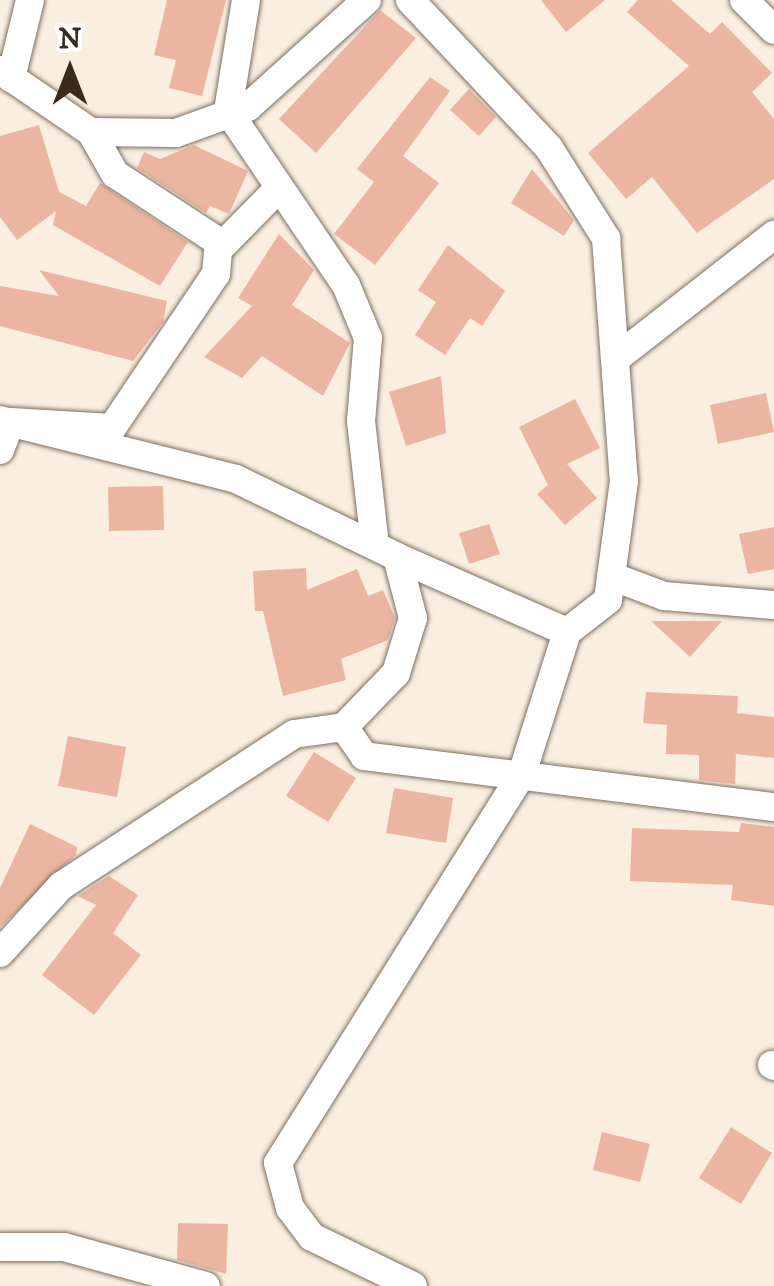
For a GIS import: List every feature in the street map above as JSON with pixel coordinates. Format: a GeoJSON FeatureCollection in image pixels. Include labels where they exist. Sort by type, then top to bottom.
{"type":"FeatureCollection","features":[{"type":"Feature","properties":{"kind":"street"},"geometry":{"type":"LineString","coordinates":[[6,421],[112,428],[198,305],[219,242],[115,174],[90,132],[6,74],[30,0]]}},
{"type":"Feature","properties":{"kind":"street"},"geometry":{"type":"LineString","coordinates":[[0,952],[62,886],[294,734],[344,727],[396,674],[413,618],[386,551],[361,421],[368,338],[346,284],[276,191],[228,111],[246,0]]}},
{"type":"Feature","properties":{"kind":"street"},"geometry":{"type":"LineString","coordinates":[[90,132],[176,133],[228,111],[248,107],[367,0]]}},
{"type":"Feature","properties":{"kind":"street"},"geometry":{"type":"LineString","coordinates":[[410,0],[587,198],[606,238],[619,356],[624,481],[608,600],[567,632],[522,774],[278,1163],[290,1208],[312,1237],[413,1286]]}},
{"type":"Feature","properties":{"kind":"street"},"geometry":{"type":"LineString","coordinates":[[744,0],[774,30]]}},
{"type":"Feature","properties":{"kind":"street"},"geometry":{"type":"LineString","coordinates":[[218,250],[276,191]]}},
{"type":"Feature","properties":{"kind":"street"},"geometry":{"type":"LineString","coordinates":[[619,356],[774,235]]}},
{"type":"Feature","properties":{"kind":"street"},"geometry":{"type":"LineString","coordinates":[[6,421],[236,479],[567,632]]}},
{"type":"Feature","properties":{"kind":"street"},"geometry":{"type":"LineString","coordinates":[[0,450],[6,421]]}},
{"type":"Feature","properties":{"kind":"street"},"geometry":{"type":"LineString","coordinates":[[611,576],[664,596],[774,605]]}},
{"type":"Feature","properties":{"kind":"street"},"geometry":{"type":"LineString","coordinates":[[344,727],[364,756],[774,807]]}},
{"type":"Feature","properties":{"kind":"street"},"geometry":{"type":"LineString","coordinates":[[0,1248],[64,1247],[206,1286]]}},
{"type":"Feature","properties":{"kind":"building"},"geometry":{"type":"Polygon","coordinates":[[[167,0],[226,0],[202,96],[169,88],[176,60],[154,55],[167,0]]]}},
{"type":"Feature","properties":{"kind":"building"},"geometry":{"type":"Polygon","coordinates":[[[541,0],[605,0],[566,32],[541,0]]]}},
{"type":"Feature","properties":{"kind":"building"},"geometry":{"type":"Polygon","coordinates":[[[638,0],[671,0],[710,34],[722,22],[772,73],[752,92],[774,119],[774,179],[697,233],[652,177],[626,199],[588,153],[689,66],[627,12],[638,0]]]}},
{"type":"Feature","properties":{"kind":"building"},"geometry":{"type":"Polygon","coordinates":[[[380,10],[416,38],[316,153],[279,119],[380,10]]]}},
{"type":"Feature","properties":{"kind":"building"},"geometry":{"type":"Polygon","coordinates":[[[430,77],[450,91],[403,156],[439,183],[375,265],[334,234],[374,182],[357,169],[430,77]]]}},
{"type":"Feature","properties":{"kind":"building"},"geometry":{"type":"Polygon","coordinates":[[[469,89],[496,117],[479,136],[450,110],[469,89]]]}},
{"type":"Feature","properties":{"kind":"building"},"geometry":{"type":"Polygon","coordinates":[[[39,125],[59,192],[86,206],[100,183],[188,242],[160,286],[53,225],[56,211],[17,240],[0,217],[0,136],[39,125]]]}},
{"type":"Feature","properties":{"kind":"building"},"geometry":{"type":"Polygon","coordinates":[[[194,145],[248,171],[229,214],[210,206],[206,213],[137,168],[144,152],[160,159],[194,145]]]}},
{"type":"Feature","properties":{"kind":"building"},"geometry":{"type":"Polygon","coordinates":[[[532,169],[574,220],[564,236],[511,203],[532,169]]]}},
{"type":"Feature","properties":{"kind":"building"},"geometry":{"type":"Polygon","coordinates":[[[279,234],[314,270],[292,305],[350,343],[323,396],[262,356],[242,378],[204,357],[252,306],[238,298],[279,234]]]}},
{"type":"Feature","properties":{"kind":"building"},"geometry":{"type":"Polygon","coordinates":[[[448,245],[505,291],[482,326],[470,318],[445,355],[415,335],[436,302],[418,290],[448,245]]]}},
{"type":"Feature","properties":{"kind":"building"},"geometry":{"type":"Polygon","coordinates":[[[39,270],[167,301],[163,322],[133,361],[0,326],[0,286],[59,296],[39,270]]]}},
{"type":"Feature","properties":{"kind":"building"},"geometry":{"type":"Polygon","coordinates":[[[441,376],[446,433],[406,446],[389,392],[441,376]]]}},
{"type":"Feature","properties":{"kind":"building"},"geometry":{"type":"Polygon","coordinates":[[[766,393],[774,432],[718,444],[710,405],[766,393]]]}},
{"type":"Feature","properties":{"kind":"building"},"geometry":{"type":"Polygon","coordinates":[[[575,399],[600,448],[567,464],[597,498],[565,525],[537,494],[548,485],[519,427],[575,399]]]}},
{"type":"Feature","properties":{"kind":"building"},"geometry":{"type":"Polygon","coordinates":[[[163,486],[164,530],[109,531],[108,487],[163,486]]]}},
{"type":"Feature","properties":{"kind":"building"},"geometry":{"type":"Polygon","coordinates":[[[489,524],[500,554],[469,564],[459,533],[489,524]]]}},
{"type":"Feature","properties":{"kind":"building"},"geometry":{"type":"Polygon","coordinates":[[[774,527],[774,569],[748,574],[739,534],[774,527]]]}},
{"type":"Feature","properties":{"kind":"building"},"geometry":{"type":"Polygon","coordinates":[[[306,568],[307,590],[357,569],[368,596],[383,590],[395,618],[388,640],[341,659],[346,680],[283,696],[263,611],[255,611],[253,571],[306,568]]]}},
{"type":"Feature","properties":{"kind":"building"},"geometry":{"type":"Polygon","coordinates":[[[651,621],[722,621],[690,657],[651,621]]]}},
{"type":"Feature","properties":{"kind":"building"},"geometry":{"type":"Polygon","coordinates":[[[646,692],[738,696],[737,713],[774,717],[774,758],[736,754],[735,784],[699,780],[699,755],[666,754],[667,725],[643,723],[646,692]]]}},
{"type":"Feature","properties":{"kind":"building"},"geometry":{"type":"Polygon","coordinates":[[[68,736],[126,747],[117,797],[58,786],[68,736]]]}},
{"type":"Feature","properties":{"kind":"building"},"geometry":{"type":"Polygon","coordinates":[[[314,752],[356,778],[328,822],[286,796],[314,752]]]}},
{"type":"Feature","properties":{"kind":"building"},"geometry":{"type":"Polygon","coordinates":[[[394,788],[453,798],[446,843],[386,833],[394,788]]]}},
{"type":"Feature","properties":{"kind":"building"},"geometry":{"type":"Polygon","coordinates":[[[741,823],[774,827],[774,906],[731,900],[733,885],[630,881],[632,828],[739,832],[741,823]]]}},
{"type":"Feature","properties":{"kind":"building"},"geometry":{"type":"Polygon","coordinates":[[[30,824],[77,847],[76,855],[0,927],[0,888],[30,824]]]}},
{"type":"Feature","properties":{"kind":"building"},"geometry":{"type":"Polygon","coordinates":[[[109,876],[138,895],[113,933],[141,955],[94,1015],[42,975],[96,905],[78,896],[109,876]]]}},
{"type":"Feature","properties":{"kind":"building"},"geometry":{"type":"Polygon","coordinates":[[[731,1127],[772,1153],[741,1204],[699,1178],[731,1127]]]}},
{"type":"Feature","properties":{"kind":"building"},"geometry":{"type":"Polygon","coordinates":[[[602,1132],[650,1144],[640,1182],[593,1170],[602,1132]]]}},
{"type":"Feature","properties":{"kind":"building"},"geometry":{"type":"Polygon","coordinates":[[[178,1223],[228,1224],[226,1274],[177,1260],[178,1223]]]}}]}
